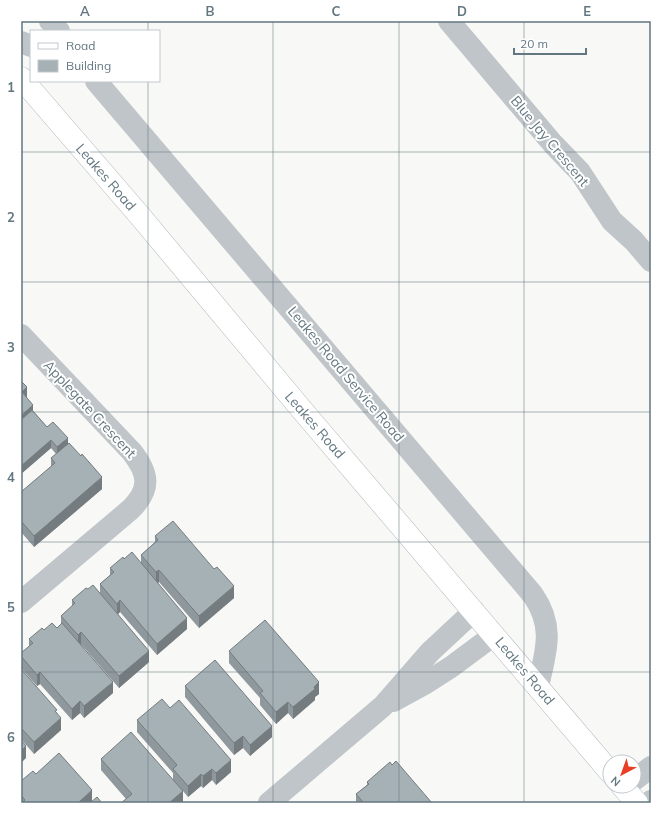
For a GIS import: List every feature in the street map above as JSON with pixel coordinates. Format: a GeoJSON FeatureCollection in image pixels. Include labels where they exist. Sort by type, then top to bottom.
{"type":"FeatureCollection","features":[{"type":"Feature","properties":{"kind":"main road","name":"Leakes Road"},"geometry":{"type":"LineString","coordinates":[[21,78],[140,216],[302,410],[602,762]]}},
{"type":"Feature","properties":{"kind":"street"},"geometry":{"type":"LineString","coordinates":[[50,21],[58,30]]}},
{"type":"Feature","properties":{"kind":"street","name":"Blue Jay Crescent"},"geometry":{"type":"LineString","coordinates":[[449,21],[553,144],[580,172],[612,221],[634,241],[651,261]]}},
{"type":"Feature","properties":{"kind":"street","name":"Leakes Road Service Road"},"geometry":{"type":"LineString","coordinates":[[97,82],[533,595],[544,613],[547,627],[547,648],[538,686]]}},
{"type":"Feature","properties":{"kind":"street","name":"Applegate Crescent"},"geometry":{"type":"LineString","coordinates":[[21,335],[132,452],[142,466],[146,480],[146,488],[141,498],[131,509],[21,602]]}},
{"type":"Feature","properties":{"kind":"street"},"geometry":{"type":"LineString","coordinates":[[269,803],[383,706],[430,652],[474,611]]}},
{"type":"Feature","properties":{"kind":"street"},"geometry":{"type":"LineString","coordinates":[[383,706],[426,683],[451,667],[494,635]]}},
{"type":"Feature","properties":{"kind":"street"},"geometry":{"type":"LineString","coordinates":[[642,776],[651,767]]}},
{"type":"Feature","properties":{"kind":"building"},"geometry":{"type":"Polygon","coordinates":[[[21,381],[27,387],[22,392],[33,405],[21,416],[21,381]]]}},
{"type":"Feature","properties":{"kind":"building"},"geometry":{"type":"Polygon","coordinates":[[[32,410],[47,427],[53,422],[68,438],[57,447],[51,440],[21,466],[21,420],[32,410]]]}},
{"type":"Feature","properties":{"kind":"building"},"geometry":{"type":"Polygon","coordinates":[[[69,443],[81,456],[82,454],[102,477],[34,536],[21,521],[21,492],[55,463],[51,458],[69,443]]]}},
{"type":"Feature","properties":{"kind":"building"},"geometry":{"type":"Polygon","coordinates":[[[173,521],[214,569],[217,567],[234,586],[199,616],[159,570],[156,572],[141,555],[158,540],[155,536],[173,521]]]}},
{"type":"Feature","properties":{"kind":"building"},"geometry":{"type":"Polygon","coordinates":[[[132,552],[187,618],[157,644],[120,600],[117,604],[100,584],[114,572],[110,568],[123,557],[124,559],[132,552]]]}},
{"type":"Feature","properties":{"kind":"building"},"geometry":{"type":"Polygon","coordinates":[[[93,585],[149,651],[119,676],[81,632],[78,635],[61,616],[75,603],[72,600],[86,588],[88,589],[93,585]]]}},
{"type":"Feature","properties":{"kind":"building"},"geometry":{"type":"Polygon","coordinates":[[[265,620],[319,682],[314,687],[315,689],[293,707],[288,702],[276,712],[260,693],[263,691],[229,651],[265,620]]]}},
{"type":"Feature","properties":{"kind":"building"},"geometry":{"type":"Polygon","coordinates":[[[52,623],[57,628],[62,623],[113,682],[84,706],[80,701],[72,709],[40,672],[37,675],[21,656],[21,653],[33,643],[29,639],[42,628],[44,630],[52,623]]]}},
{"type":"Feature","properties":{"kind":"building"},"geometry":{"type":"Polygon","coordinates":[[[215,660],[272,726],[250,745],[243,736],[234,743],[185,686],[215,660]]]}},
{"type":"Feature","properties":{"kind":"building"},"geometry":{"type":"Polygon","coordinates":[[[21,669],[57,710],[55,711],[61,718],[34,742],[21,728],[21,669]]]}},
{"type":"Feature","properties":{"kind":"building"},"geometry":{"type":"Polygon","coordinates":[[[162,699],[170,708],[179,700],[231,760],[216,773],[212,769],[203,776],[201,774],[188,786],[173,769],[177,765],[137,720],[162,699]]]}},
{"type":"Feature","properties":{"kind":"building"},"geometry":{"type":"Polygon","coordinates":[[[131,732],[183,791],[169,803],[121,803],[132,794],[101,759],[131,732]]]}},
{"type":"Feature","properties":{"kind":"building"},"geometry":{"type":"Polygon","coordinates":[[[21,740],[26,746],[21,751],[21,740]]]}},
{"type":"Feature","properties":{"kind":"building"},"geometry":{"type":"Polygon","coordinates":[[[59,753],[92,790],[78,803],[22,803],[25,800],[21,795],[21,781],[33,771],[36,774],[59,753]]]}},
{"type":"Feature","properties":{"kind":"building"},"geometry":{"type":"Polygon","coordinates":[[[396,761],[432,803],[364,803],[356,794],[369,784],[367,782],[390,762],[392,765],[396,761]]]}},
{"type":"Feature","properties":{"kind":"building"},"geometry":{"type":"Polygon","coordinates":[[[97,797],[102,803],[90,803],[97,797]]]}}]}
